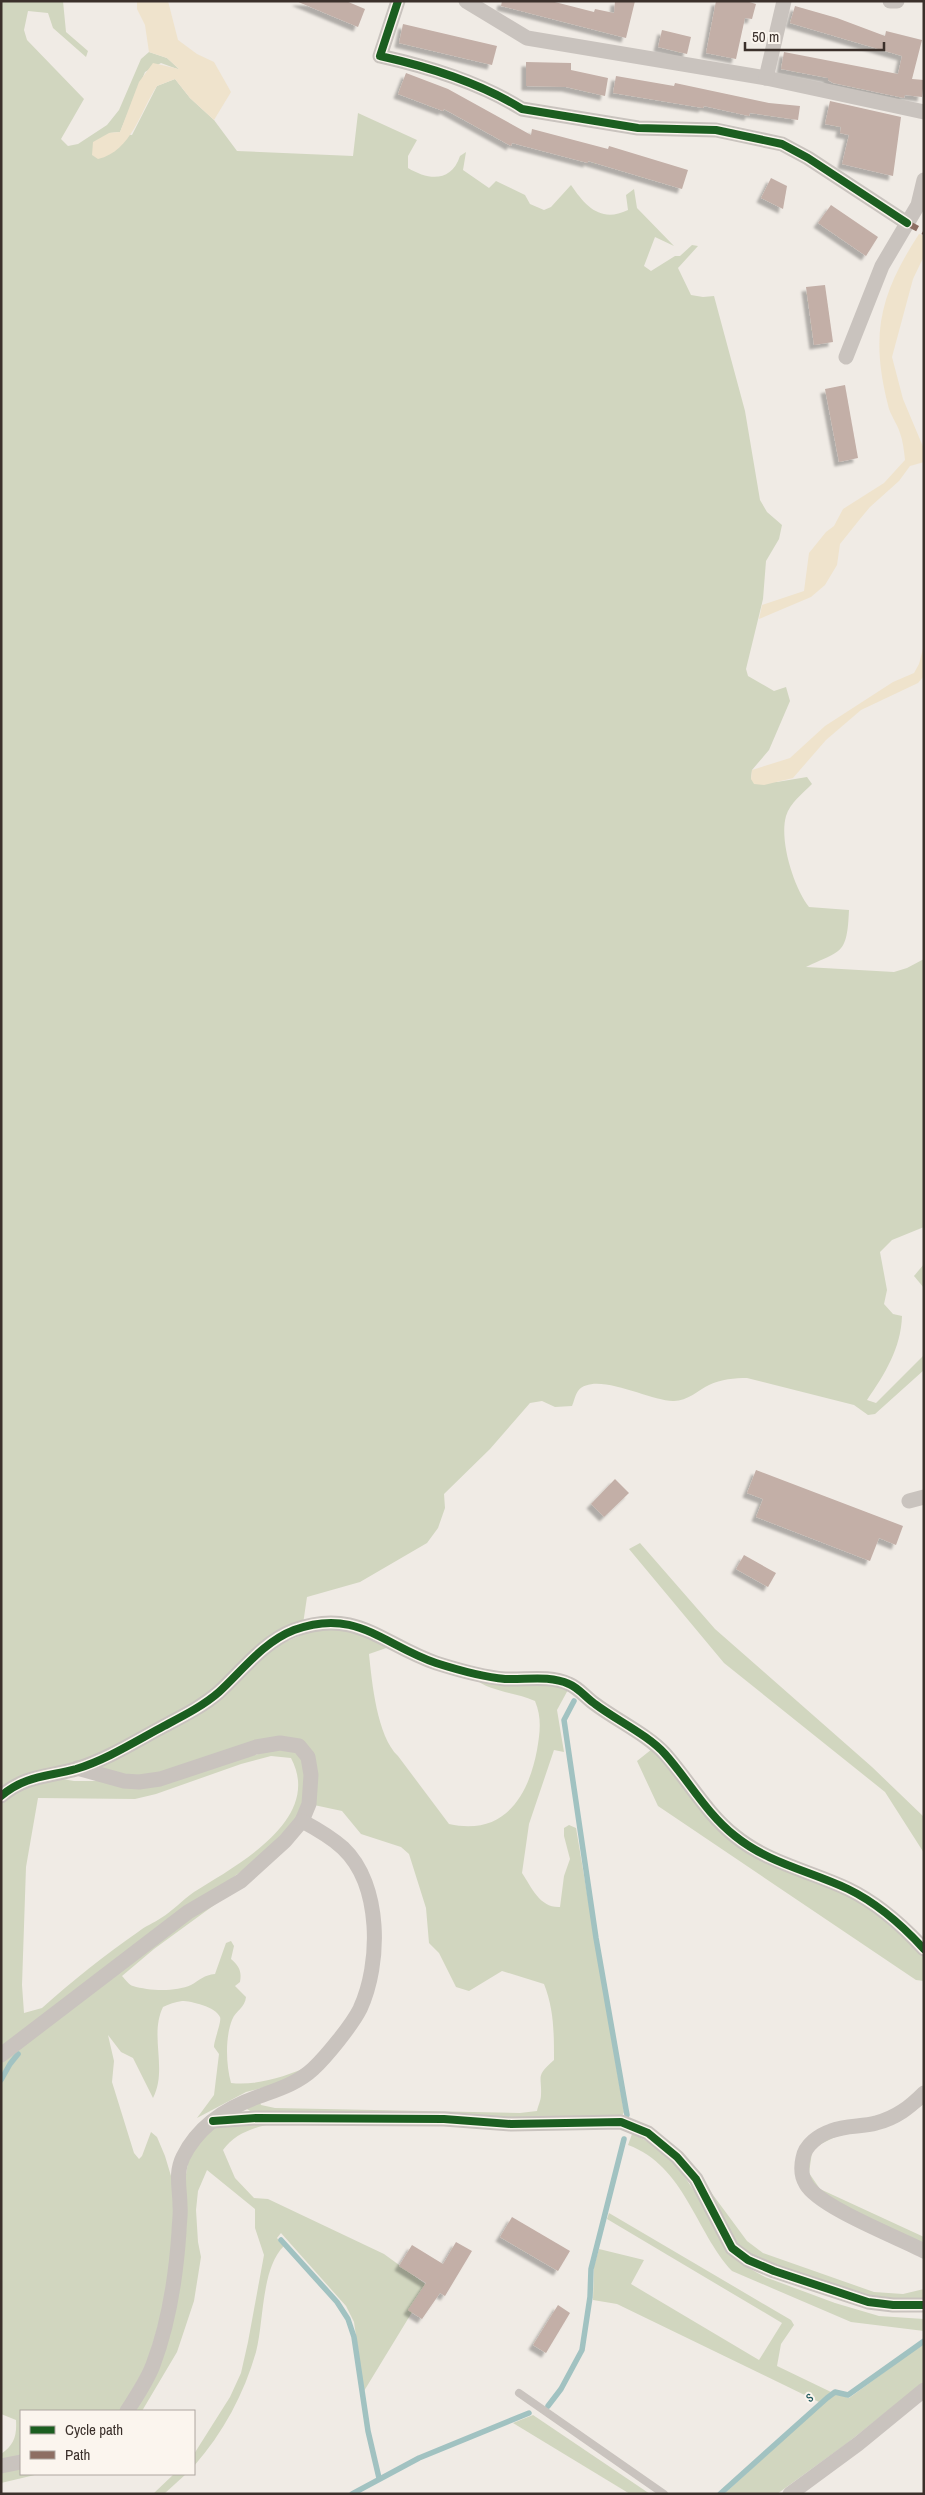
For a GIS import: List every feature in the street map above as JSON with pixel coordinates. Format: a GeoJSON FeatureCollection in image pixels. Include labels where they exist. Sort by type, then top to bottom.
{"type":"FeatureCollection","features":[{"type":"Feature","properties":{"kind":"street"},"geometry":{"type":"LineString","coordinates":[[398,1],[380,56],[441,72],[506,99],[522,109],[638,128],[716,130],[782,144],[808,158],[907,223]]}},
{"type":"Feature","properties":{"kind":"street"},"geometry":{"type":"LineString","coordinates":[[466,1],[527,38],[766,78],[924,112]]}},
{"type":"Feature","properties":{"kind":"street"},"geometry":{"type":"LineString","coordinates":[[766,78],[784,1]]}},
{"type":"Feature","properties":{"kind":"street"},"geometry":{"type":"LineString","coordinates":[[890,1],[897,1]]}},
{"type":"Feature","properties":{"kind":"street"},"geometry":{"type":"LineString","coordinates":[[846,357],[882,266],[918,205],[924,180]]}},
{"type":"Feature","properties":{"kind":"street"},"geometry":{"type":"LineString","coordinates":[[1,1796],[12,1787],[30,1778],[77,1768],[103,1757],[196,1708],[217,1694],[250,1660],[291,1631],[314,1624],[357,1626],[435,1662],[467,1671],[506,1679],[539,1678],[571,1684],[594,1704],[663,1751],[704,1806],[736,1838],[783,1864],[847,1889],[872,1903],[892,1917],[924,1949]]}},
{"type":"Feature","properties":{"kind":"street"},"geometry":{"type":"LineString","coordinates":[[1,2055],[188,1912],[241,1881],[279,1847],[302,1822],[309,1804],[311,1775],[308,1757],[299,1746],[280,1743],[256,1747],[193,1770],[160,1779],[139,1782],[124,1781],[77,1768]]}},
{"type":"Feature","properties":{"kind":"street"},"geometry":{"type":"LineString","coordinates":[[128,2410],[153,2366],[170,2303],[176,2270],[180,2206],[177,2181],[182,2160],[190,2143],[202,2129],[231,2107],[290,2085],[313,2069],[360,2010],[367,1989],[373,1957],[374,1917],[359,1871],[344,1849],[327,1835],[302,1822]]}},
{"type":"Feature","properties":{"kind":"street"},"geometry":{"type":"LineString","coordinates":[[924,2093],[905,2111],[893,2117],[875,2123],[830,2131],[815,2140],[804,2150],[802,2176],[806,2186],[831,2205],[924,2252]]}},
{"type":"Feature","properties":{"kind":"street"},"geometry":{"type":"LineString","coordinates":[[213,2121],[256,2118],[444,2119],[511,2124],[620,2122],[648,2133],[677,2157],[696,2179],[732,2248],[748,2260],[774,2271],[868,2302],[893,2305],[924,2305]]}},
{"type":"Feature","properties":{"kind":"street"},"geometry":{"type":"LineString","coordinates":[[790,2494],[858,2444],[924,2390]]}},
{"type":"Feature","properties":{"kind":"street"},"geometry":{"type":"LineString","coordinates":[[1,2466],[20,2462]]}},
{"type":"Feature","properties":{"kind":"lane"},"geometry":{"type":"LineString","coordinates":[[519,2393],[664,2494]]}},
{"type":"Feature","properties":{"kind":"green space"},"geometry":{"type":"Polygon","coordinates":[[[1,1],[63,1],[66,32],[88,51],[86,57],[53,28],[48,13],[28,11],[24,30],[27,40],[84,99],[61,139],[68,146],[78,144],[107,125],[119,110],[141,59],[149,52],[167,58],[180,70],[161,63],[145,72],[120,132],[109,133],[132,135],[157,86],[175,79],[190,98],[214,120],[237,151],[353,156],[358,113],[417,140],[408,156],[408,168],[423,175],[438,177],[451,171],[460,156],[466,152],[463,170],[489,188],[496,181],[525,195],[530,204],[544,210],[551,207],[571,185],[582,200],[595,211],[602,214],[618,214],[628,210],[626,195],[634,189],[637,208],[674,246],[655,237],[644,266],[651,271],[675,256],[680,256],[692,245],[698,246],[678,268],[691,295],[714,296],[745,411],[760,500],[767,512],[782,525],[779,539],[766,561],[763,599],[746,669],[748,676],[774,691],[786,687],[790,701],[769,750],[752,770],[751,779],[777,782],[807,777],[812,784],[794,803],[786,816],[784,826],[789,864],[803,899],[809,907],[849,910],[847,936],[840,949],[806,967],[894,972],[924,959],[924,1227],[892,1240],[880,1252],[887,1290],[884,1304],[893,1314],[902,1316],[901,1328],[891,1360],[867,1400],[876,1403],[924,1355],[924,1370],[875,1414],[868,1415],[854,1405],[747,1378],[718,1381],[679,1401],[664,1400],[624,1388],[597,1384],[586,1385],[578,1391],[572,1406],[555,1407],[542,1401],[530,1403],[490,1449],[444,1494],[445,1508],[438,1528],[427,1543],[360,1582],[307,1597],[303,1624],[214,1691],[102,1754],[1,1791],[1,1]]]}},
{"type":"Feature","properties":{"kind":"green space"},"geometry":{"type":"Polygon","coordinates":[[[924,1264],[924,1288],[914,1276],[924,1264]]]}},
{"type":"Feature","properties":{"kind":"green space"},"geometry":{"type":"Polygon","coordinates":[[[640,1543],[715,1629],[872,1767],[924,1817],[924,1853],[885,1792],[724,1663],[629,1549],[640,1543]]]}},
{"type":"Feature","properties":{"kind":"green space"},"geometry":{"type":"Polygon","coordinates":[[[315,1629],[356,1630],[392,1646],[369,1654],[380,1723],[391,1747],[449,1824],[468,1826],[484,1824],[498,1819],[510,1810],[527,1784],[537,1750],[540,1725],[535,1701],[487,1686],[474,1678],[569,1688],[557,1710],[564,1752],[554,1750],[529,1824],[522,1873],[533,1891],[542,1901],[560,1907],[564,1876],[570,1859],[564,1836],[564,1828],[569,1825],[576,1828],[624,2112],[621,2118],[576,2120],[254,2113],[245,2108],[259,2100],[261,2105],[275,2108],[520,2113],[537,2111],[541,2097],[542,2073],[554,2060],[552,2012],[544,1984],[502,1971],[469,1991],[456,1987],[439,1953],[429,1943],[426,1908],[409,1854],[401,1847],[361,1834],[342,1811],[314,1805],[301,1741],[139,1777],[106,1771],[100,1766],[161,1732],[274,1647],[315,1629]]]}},
{"type":"Feature","properties":{"kind":"green space"},"geometry":{"type":"Polygon","coordinates":[[[281,1748],[296,1751],[303,1759],[306,1775],[303,1803],[297,1819],[258,1859],[1,2048],[1,1802],[14,1791],[51,1777],[74,1781],[103,1781],[228,1762],[281,1748]],[[271,1756],[241,1764],[156,1794],[135,1799],[38,1798],[26,1867],[22,1985],[24,2013],[42,2008],[113,1950],[165,1915],[194,1892],[251,1855],[270,1838],[286,1821],[296,1801],[298,1780],[291,1758],[271,1756]]]}},
{"type":"Feature","properties":{"kind":"green space"},"geometry":{"type":"Polygon","coordinates":[[[652,1749],[720,1829],[869,1907],[924,1956],[924,1981],[916,1980],[658,1806],[637,1761],[652,1749]]]}},
{"type":"Feature","properties":{"kind":"green space"},"geometry":{"type":"Polygon","coordinates":[[[217,1903],[154,1949],[122,1976],[130,1984],[139,1988],[162,1990],[185,1987],[215,1974],[226,1943],[231,1941],[234,1946],[231,1959],[238,1966],[241,1975],[240,1982],[235,1986],[246,1997],[244,2004],[232,2020],[228,2035],[227,2060],[231,2083],[262,2082],[282,2077],[310,2066],[288,2081],[246,2092],[197,2118],[214,2095],[219,2054],[214,2047],[220,2019],[218,2013],[203,2005],[186,2001],[163,2007],[158,2029],[159,2076],[153,2098],[133,2058],[121,2052],[108,2035],[114,2061],[112,2082],[134,2153],[139,2159],[142,2156],[151,2132],[157,2137],[171,2176],[176,2207],[165,2302],[147,2364],[121,2410],[20,2410],[20,2455],[1,2460],[1,2454],[14,2440],[16,2420],[1,2414],[1,2081],[10,2064],[19,2055],[9,2063],[1,2079],[1,2062],[191,1917],[217,1903]]]}},
{"type":"Feature","properties":{"kind":"green space"},"geometry":{"type":"Polygon","coordinates":[[[924,2098],[924,2104],[900,2121],[835,2137],[819,2145],[812,2152],[809,2173],[820,2189],[924,2237],[924,2248],[833,2202],[809,2184],[805,2164],[817,2143],[924,2098]]]}},
{"type":"Feature","properties":{"kind":"green space"},"geometry":{"type":"Polygon","coordinates":[[[275,2123],[239,2135],[223,2150],[235,2178],[254,2198],[268,2199],[384,2254],[428,2286],[364,2391],[354,2322],[346,2306],[281,2233],[277,2238],[284,2246],[271,2268],[267,2281],[259,2340],[251,2368],[239,2398],[223,2427],[195,2465],[195,2452],[230,2397],[241,2373],[264,2255],[255,2228],[255,2209],[207,2170],[198,2191],[196,2210],[201,2257],[194,2301],[177,2352],[143,2410],[134,2410],[153,2381],[188,2162],[194,2146],[216,2124],[275,2123]]]}},
{"type":"Feature","properties":{"kind":"green space"},"geometry":{"type":"Polygon","coordinates":[[[632,2134],[646,2140],[658,2149],[680,2170],[745,2266],[765,2277],[835,2303],[879,2316],[924,2319],[924,2331],[851,2322],[732,2271],[719,2255],[688,2201],[663,2168],[647,2155],[628,2145],[632,2134]]]}},
{"type":"Feature","properties":{"kind":"green space"},"geometry":{"type":"Polygon","coordinates":[[[699,2176],[747,2241],[763,2253],[874,2292],[903,2294],[924,2289],[924,2301],[868,2298],[776,2268],[736,2245],[699,2176]]]}},
{"type":"Feature","properties":{"kind":"green space"},"geometry":{"type":"Polygon","coordinates":[[[609,2213],[791,2320],[794,2325],[781,2344],[777,2366],[831,2392],[819,2402],[617,2304],[593,2300],[594,2266],[599,2249],[644,2260],[631,2284],[759,2360],[782,2323],[607,2219],[609,2213]]]}},
{"type":"Feature","properties":{"kind":"green space"},"geometry":{"type":"Polygon","coordinates":[[[924,2343],[924,2382],[846,2444],[777,2494],[724,2494],[828,2399],[836,2394],[849,2398],[924,2343]]]}},
{"type":"Feature","properties":{"kind":"green space"},"geometry":{"type":"Polygon","coordinates":[[[533,2415],[650,2494],[630,2494],[513,2423],[533,2415]]]}},
{"type":"Feature","properties":{"kind":"green space"},"geometry":{"type":"Polygon","coordinates":[[[20,2467],[20,2475],[35,2475],[1,2483],[1,2473],[20,2467]]]}},
{"type":"Feature","properties":{"kind":"green space"},"geometry":{"type":"Polygon","coordinates":[[[173,2475],[185,2475],[164,2494],[153,2494],[173,2475]]]}},
{"type":"Feature","properties":{"kind":"sand"},"geometry":{"type":"Polygon","coordinates":[[[137,1],[168,1],[178,40],[197,54],[214,62],[231,92],[214,120],[190,98],[175,79],[157,86],[127,139],[110,155],[98,159],[92,155],[93,142],[109,133],[120,132],[139,82],[153,63],[179,69],[167,58],[149,52],[145,25],[137,9],[137,1]]]}},
{"type":"Feature","properties":{"kind":"sand"},"geometry":{"type":"Polygon","coordinates":[[[919,234],[924,236],[924,256],[913,279],[892,357],[903,399],[924,449],[924,462],[910,466],[899,481],[870,507],[860,519],[840,544],[837,565],[825,585],[811,597],[759,619],[762,605],[804,591],[809,553],[826,532],[834,526],[843,509],[884,483],[905,460],[901,436],[889,409],[883,380],[880,336],[882,315],[887,296],[895,276],[919,234]]]}},
{"type":"Feature","properties":{"kind":"sand"},"geometry":{"type":"Polygon","coordinates":[[[924,645],[924,676],[918,683],[861,710],[826,740],[793,778],[764,785],[754,784],[751,779],[752,770],[790,758],[825,726],[893,682],[914,673],[919,664],[924,645]]]}},
{"type":"Feature","properties":{"kind":"building"},"geometry":{"type":"Polygon","coordinates":[[[296,1],[346,1],[365,9],[358,27],[296,1]]]}},
{"type":"Feature","properties":{"kind":"building"},"geometry":{"type":"Polygon","coordinates":[[[502,1],[551,1],[594,12],[595,9],[614,13],[615,1],[635,1],[626,38],[501,6],[502,1]]]}},
{"type":"Feature","properties":{"kind":"building"},"geometry":{"type":"Polygon","coordinates":[[[716,1],[746,1],[756,4],[752,19],[745,18],[736,59],[706,53],[716,1]]]}},
{"type":"Feature","properties":{"kind":"building"},"geometry":{"type":"Polygon","coordinates":[[[795,6],[837,18],[885,36],[886,31],[922,40],[912,79],[924,80],[922,97],[905,95],[904,98],[833,83],[828,78],[781,69],[784,52],[898,74],[902,56],[790,23],[795,6]]]}},
{"type":"Feature","properties":{"kind":"building"},"geometry":{"type":"Polygon","coordinates":[[[403,24],[497,46],[492,65],[399,43],[403,24]]]}},
{"type":"Feature","properties":{"kind":"building"},"geometry":{"type":"Polygon","coordinates":[[[662,30],[691,37],[687,54],[658,47],[662,30]]]}},
{"type":"Feature","properties":{"kind":"building"},"geometry":{"type":"Polygon","coordinates":[[[526,62],[571,63],[571,70],[608,78],[605,96],[566,87],[526,86],[526,62]]]}},
{"type":"Feature","properties":{"kind":"building"},"geometry":{"type":"Polygon","coordinates":[[[406,73],[448,89],[531,135],[532,129],[608,149],[609,146],[688,170],[682,189],[588,161],[588,163],[512,143],[511,146],[444,109],[443,111],[398,94],[406,73]]]}},
{"type":"Feature","properties":{"kind":"building"},"geometry":{"type":"Polygon","coordinates":[[[616,76],[674,86],[675,83],[769,103],[800,106],[798,120],[750,113],[749,116],[704,106],[703,108],[613,93],[616,76]]]}},
{"type":"Feature","properties":{"kind":"building"},"geometry":{"type":"Polygon","coordinates":[[[830,101],[901,117],[893,176],[842,164],[849,135],[840,133],[841,127],[825,124],[830,101]]]}},
{"type":"Feature","properties":{"kind":"building"},"geometry":{"type":"Polygon","coordinates":[[[771,178],[787,186],[783,209],[761,198],[771,178]]]}},
{"type":"Feature","properties":{"kind":"building"},"geometry":{"type":"Polygon","coordinates":[[[831,205],[878,237],[866,256],[818,223],[831,205]]]}},
{"type":"Feature","properties":{"kind":"building"},"geometry":{"type":"Polygon","coordinates":[[[825,285],[833,342],[814,345],[806,287],[825,285]]]}},
{"type":"Feature","properties":{"kind":"building"},"geometry":{"type":"Polygon","coordinates":[[[845,385],[858,458],[839,462],[825,389],[845,385]]]}},
{"type":"Feature","properties":{"kind":"building"},"geometry":{"type":"Polygon","coordinates":[[[756,1470],[903,1526],[896,1545],[879,1538],[870,1561],[756,1517],[763,1499],[747,1493],[756,1470]]]}},
{"type":"Feature","properties":{"kind":"building"},"geometry":{"type":"Polygon","coordinates":[[[615,1479],[629,1493],[604,1517],[591,1504],[615,1479]]]}},
{"type":"Feature","properties":{"kind":"building"},"geometry":{"type":"Polygon","coordinates":[[[744,1555],[776,1573],[768,1587],[736,1569],[744,1555]]]}},
{"type":"Feature","properties":{"kind":"building"},"geometry":{"type":"Polygon","coordinates":[[[512,2217],[570,2251],[558,2271],[500,2237],[512,2217]]]}},
{"type":"Feature","properties":{"kind":"building"},"geometry":{"type":"Polygon","coordinates":[[[456,2242],[472,2251],[445,2296],[440,2293],[422,2319],[408,2310],[426,2283],[399,2266],[412,2245],[443,2264],[456,2242]]]}},
{"type":"Feature","properties":{"kind":"building"},"geometry":{"type":"Polygon","coordinates":[[[558,2305],[570,2313],[546,2353],[533,2345],[558,2305]]]}},
{"type":"Feature","properties":{"kind":"waterway"},"geometry":{"type":"LineString","coordinates":[[574,1701],[564,1720],[596,1938],[627,2115]]}},
{"type":"Feature","properties":{"kind":"waterway"},"geometry":{"type":"LineString","coordinates":[[1,2080],[18,2054]]}},
{"type":"Feature","properties":{"kind":"waterway"},"geometry":{"type":"LineString","coordinates":[[548,2406],[561,2389],[582,2350],[590,2297],[591,2269],[624,2139]]}},
{"type":"Feature","properties":{"kind":"waterway"},"geometry":{"type":"LineString","coordinates":[[281,2240],[337,2302],[348,2319],[354,2337],[368,2431],[379,2478]]}},
{"type":"Feature","properties":{"kind":"waterway","name":"s"},"geometry":{"type":"LineString","coordinates":[[720,2494],[827,2398],[835,2392],[848,2395],[924,2341]]}},
{"type":"Feature","properties":{"kind":"waterway"},"geometry":{"type":"LineString","coordinates":[[352,2494],[419,2458],[529,2413]]}},
{"type":"Feature","properties":{"kind":"marked path"},"geometry":{"type":"LineString","coordinates":[[907,223],[924,232]]}},
{"type":"Feature","properties":{"kind":"cycle path"},"geometry":{"type":"LineString","coordinates":[[398,1],[380,56],[453,76],[506,99],[522,109],[638,128],[716,130],[782,144],[808,158],[907,223]]}},
{"type":"Feature","properties":{"kind":"cycle path"},"geometry":{"type":"LineString","coordinates":[[1,1796],[28,1780],[76,1769],[121,1750],[206,1702],[219,1692],[263,1649],[283,1635],[316,1624],[335,1623],[368,1631],[417,1655],[461,1671],[505,1679],[554,1680],[573,1686],[603,1710],[658,1747],[674,1764],[715,1817],[735,1836],[775,1860],[859,1895],[889,1915],[924,1949]]}},
{"type":"Feature","properties":{"kind":"cycle path"},"geometry":{"type":"LineString","coordinates":[[213,2121],[256,2118],[444,2119],[511,2124],[621,2122],[648,2133],[677,2157],[696,2179],[732,2248],[748,2260],[774,2271],[868,2302],[893,2305],[924,2305]]}}]}
